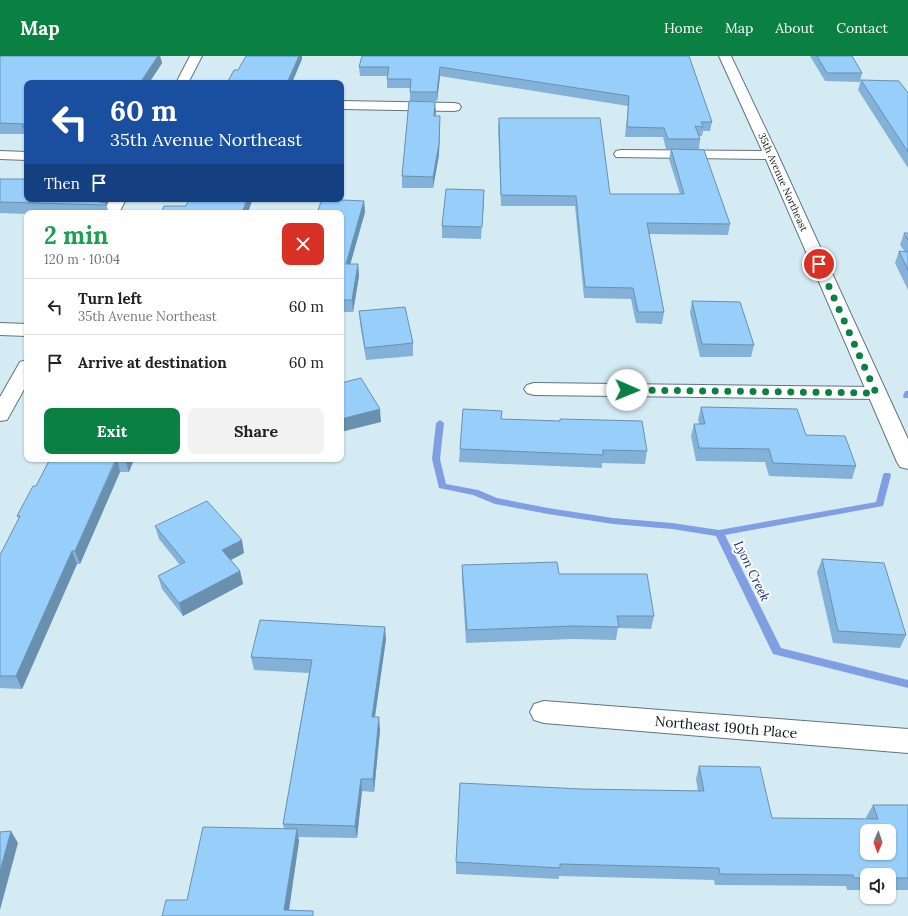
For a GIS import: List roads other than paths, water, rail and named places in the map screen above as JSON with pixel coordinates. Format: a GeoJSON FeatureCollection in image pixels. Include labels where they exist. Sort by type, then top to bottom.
{"type":"FeatureCollection","features":[{"type":"Feature","properties":{"kind":"street"},"geometry":{"type":"LineString","coordinates":[[184,80],[196,56]]}},
{"type":"Feature","properties":{"kind":"street","name":"35th Avenue Northeast"},"geometry":{"type":"LineString","coordinates":[[725,56],[771,155],[908,462]]}},
{"type":"Feature","properties":{"kind":"street"},"geometry":{"type":"LineString","coordinates":[[344,105],[454,107]]}},
{"type":"Feature","properties":{"kind":"street"},"geometry":{"type":"LineString","coordinates":[[621,154],[771,155]]}},
{"type":"Feature","properties":{"kind":"street"},"geometry":{"type":"LineString","coordinates":[[0,155],[24,156]]}},
{"type":"Feature","properties":{"kind":"street"},"geometry":{"type":"LineString","coordinates":[[0,329],[24,330]]}},
{"type":"Feature","properties":{"kind":"street"},"geometry":{"type":"LineString","coordinates":[[0,415],[24,371]]}},
{"type":"Feature","properties":{"kind":"street"},"geometry":{"type":"LineString","coordinates":[[534,389],[876,393]]}},
{"type":"Feature","properties":{"kind":"street","name":"Northeast 190th Place"},"geometry":{"type":"LineString","coordinates":[[544,712],[908,741]]}},
{"type":"Feature","properties":{"kind":"waterway"},"geometry":{"type":"LineString","coordinates":[[440,423],[436,459],[442,486],[475,492],[495,501],[548,511],[613,521],[672,526],[719,533]]}},
{"type":"Feature","properties":{"kind":"waterway","name":"Lyon Creek"},"geometry":{"type":"LineString","coordinates":[[719,533],[880,504],[887,475]]}},
{"type":"Feature","properties":{"kind":"waterway","name":"Lyon Creek"},"geometry":{"type":"LineString","coordinates":[[719,533],[777,651],[908,684]]}}]}
